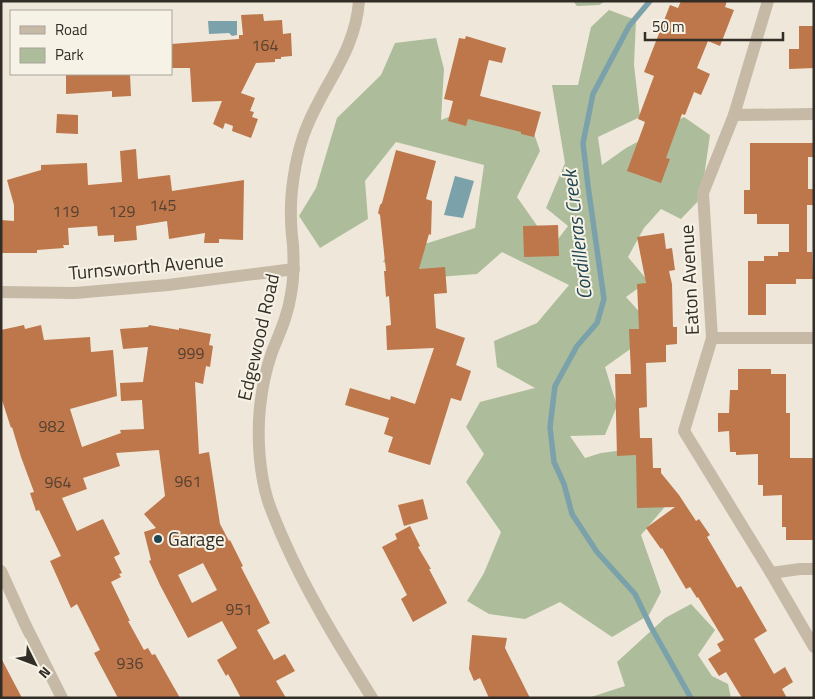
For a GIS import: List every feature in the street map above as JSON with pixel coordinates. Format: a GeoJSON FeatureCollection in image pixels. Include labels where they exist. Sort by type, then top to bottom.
{"type":"FeatureCollection","features":[{"type":"Feature","properties":{"kind":"street","name":"Edgewood Road"},"geometry":{"type":"LineString","coordinates":[[359,1],[354,32],[343,59],[310,119],[303,136],[296,165],[290,219],[294,269],[291,295],[286,320],[272,352],[264,378],[260,406],[259,436],[263,476],[268,499],[279,530],[300,574],[372,698]]}},
{"type":"Feature","properties":{"kind":"street","name":"Eaton Avenue"},"geometry":{"type":"LineString","coordinates":[[768,1],[734,115],[703,193],[712,338],[684,431],[814,647]]}},
{"type":"Feature","properties":{"kind":"street"},"geometry":{"type":"LineString","coordinates":[[734,115],[814,114]]}},
{"type":"Feature","properties":{"kind":"street","name":"Turnsworth Avenue"},"geometry":{"type":"LineString","coordinates":[[1,292],[94,291],[168,285],[294,269]]}},
{"type":"Feature","properties":{"kind":"street"},"geometry":{"type":"LineString","coordinates":[[712,338],[814,338]]}},
{"type":"Feature","properties":{"kind":"street"},"geometry":{"type":"LineString","coordinates":[[771,573],[814,569]]}},
{"type":"Feature","properties":{"kind":"street"},"geometry":{"type":"LineString","coordinates":[[1,571],[62,698]]}},
{"type":"Feature","properties":{"kind":"green space"},"geometry":{"type":"Polygon","coordinates":[[[573,1],[606,1],[599,5],[577,6],[573,1]]]}},
{"type":"Feature","properties":{"kind":"green space"},"geometry":{"type":"Polygon","coordinates":[[[609,10],[636,20],[634,65],[640,117],[598,137],[602,165],[626,148],[684,117],[710,135],[701,198],[681,219],[661,209],[644,228],[628,257],[648,281],[626,297],[644,317],[636,345],[605,367],[617,406],[605,435],[570,436],[585,458],[601,453],[647,447],[647,486],[668,503],[641,535],[661,592],[649,615],[612,637],[560,602],[525,619],[489,614],[467,601],[484,573],[501,532],[466,482],[484,454],[466,427],[480,402],[535,388],[497,367],[494,341],[537,323],[569,285],[502,252],[477,274],[425,278],[383,262],[393,240],[428,243],[475,228],[484,165],[396,142],[365,181],[368,219],[320,248],[299,216],[316,188],[337,118],[381,75],[395,43],[436,38],[444,69],[441,120],[489,101],[527,113],[540,151],[517,197],[552,247],[568,226],[546,208],[565,163],[552,85],[578,85],[591,27],[609,10]]]}},
{"type":"Feature","properties":{"kind":"green space"},"geometry":{"type":"Polygon","coordinates":[[[691,604],[715,630],[698,655],[712,676],[728,684],[731,698],[588,698],[625,686],[617,662],[665,618],[691,604]]]}},
{"type":"Feature","properties":{"kind":"water"},"geometry":{"type":"Polygon","coordinates":[[[208,21],[237,21],[237,35],[232,36],[229,33],[209,34],[208,21]]]}},
{"type":"Feature","properties":{"kind":"water"},"geometry":{"type":"Polygon","coordinates":[[[455,176],[474,181],[463,218],[444,215],[455,176]]]}},
{"type":"Feature","properties":{"kind":"building"},"geometry":{"type":"Polygon","coordinates":[[[681,1],[727,1],[725,7],[734,10],[720,46],[708,41],[697,68],[710,74],[701,95],[694,92],[685,115],[682,114],[666,158],[670,159],[661,183],[627,171],[645,122],[638,119],[654,76],[644,72],[670,5],[678,8],[681,1]]]}},
{"type":"Feature","properties":{"kind":"building"},"geometry":{"type":"Polygon","coordinates":[[[263,14],[264,21],[282,20],[283,34],[291,33],[292,56],[275,59],[275,62],[256,63],[241,93],[255,98],[250,111],[254,112],[252,117],[258,119],[251,138],[232,131],[233,126],[225,123],[223,129],[213,124],[222,101],[192,102],[190,68],[172,68],[172,44],[239,39],[239,35],[243,35],[241,15],[263,14]]]}},
{"type":"Feature","properties":{"kind":"building"},"geometry":{"type":"Polygon","coordinates":[[[799,26],[814,26],[814,68],[789,69],[789,49],[799,49],[799,26]]]}},
{"type":"Feature","properties":{"kind":"building"},"geometry":{"type":"Polygon","coordinates":[[[466,36],[506,48],[502,63],[489,60],[480,96],[541,112],[534,137],[468,119],[466,126],[448,121],[453,101],[444,99],[459,38],[465,39],[466,36]]]}},
{"type":"Feature","properties":{"kind":"building"},"geometry":{"type":"Polygon","coordinates":[[[66,75],[130,75],[131,96],[112,97],[112,91],[66,94],[66,75]]]}},
{"type":"Feature","properties":{"kind":"building"},"geometry":{"type":"Polygon","coordinates":[[[57,114],[78,115],[78,134],[56,133],[57,114]]]}},
{"type":"Feature","properties":{"kind":"building"},"geometry":{"type":"Polygon","coordinates":[[[750,143],[814,143],[814,157],[808,157],[808,189],[814,189],[814,205],[807,205],[807,252],[812,252],[813,279],[796,279],[796,284],[766,284],[766,315],[748,315],[748,261],[764,261],[764,256],[778,256],[778,252],[789,252],[789,224],[757,224],[757,214],[744,214],[744,190],[750,190],[750,143]]]}},
{"type":"Feature","properties":{"kind":"building"},"geometry":{"type":"Polygon","coordinates":[[[136,149],[138,179],[170,175],[172,191],[244,180],[243,240],[219,239],[219,243],[204,243],[205,233],[169,239],[167,221],[136,226],[137,240],[114,242],[114,235],[98,236],[97,226],[68,228],[69,245],[63,245],[64,248],[37,250],[37,253],[1,253],[1,220],[14,221],[14,205],[7,180],[41,170],[41,165],[87,163],[88,185],[122,182],[120,151],[136,149]]]}},
{"type":"Feature","properties":{"kind":"building"},"geometry":{"type":"Polygon","coordinates":[[[396,150],[436,161],[426,199],[432,201],[431,235],[429,234],[419,269],[445,267],[447,293],[434,294],[436,328],[465,338],[456,365],[471,371],[461,401],[451,398],[430,465],[388,452],[393,437],[384,434],[389,418],[345,405],[350,388],[390,400],[391,396],[415,404],[434,348],[387,350],[386,326],[391,325],[389,296],[386,297],[384,271],[386,271],[380,215],[378,213],[396,150]]]}},
{"type":"Feature","properties":{"kind":"building"},"geometry":{"type":"Polygon","coordinates":[[[558,225],[559,256],[524,257],[523,226],[558,225]]]}},
{"type":"Feature","properties":{"kind":"building"},"geometry":{"type":"Polygon","coordinates":[[[664,233],[666,249],[672,248],[675,270],[669,271],[672,284],[673,327],[677,327],[677,344],[666,345],[666,362],[646,363],[647,407],[639,408],[640,438],[652,438],[653,468],[661,468],[661,473],[679,495],[696,521],[699,519],[710,535],[707,537],[737,588],[741,586],[767,631],[754,639],[774,674],[785,667],[793,682],[782,689],[787,698],[742,698],[726,672],[719,676],[708,659],[721,651],[717,644],[724,640],[698,597],[690,587],[686,589],[662,548],[646,528],[675,507],[637,508],[636,455],[617,456],[615,374],[631,374],[629,329],[639,329],[637,284],[646,283],[637,237],[664,233]]]}},
{"type":"Feature","properties":{"kind":"building"},"geometry":{"type":"Polygon","coordinates":[[[24,325],[25,329],[41,325],[44,340],[90,337],[91,352],[113,350],[117,396],[70,409],[82,447],[121,433],[120,430],[144,429],[142,400],[121,401],[120,383],[143,382],[148,347],[123,349],[120,329],[148,327],[149,325],[211,334],[209,345],[213,346],[210,367],[206,366],[203,384],[195,382],[199,454],[209,452],[220,524],[230,540],[243,566],[241,567],[270,623],[257,630],[274,660],[285,654],[295,671],[276,681],[286,698],[241,698],[228,674],[226,676],[217,660],[237,648],[222,621],[188,638],[160,585],[149,561],[151,560],[144,532],[156,528],[144,514],[165,496],[159,450],[116,453],[120,466],[83,478],[87,489],[62,498],[77,531],[103,519],[120,554],[114,557],[122,573],[119,574],[121,577],[111,582],[130,621],[128,621],[144,650],[148,648],[152,655],[155,654],[180,698],[118,698],[94,653],[100,650],[77,604],[71,608],[50,561],[61,556],[39,510],[36,511],[30,493],[34,492],[1,397],[1,330],[24,325]],[[203,563],[178,575],[192,603],[217,590],[203,563]]]}},
{"type":"Feature","properties":{"kind":"building"},"geometry":{"type":"Polygon","coordinates":[[[738,369],[771,369],[771,374],[786,374],[786,413],[790,413],[790,458],[814,458],[814,540],[786,540],[786,527],[782,527],[782,495],[763,496],[763,485],[758,485],[758,454],[736,455],[736,452],[730,452],[729,431],[718,432],[718,413],[729,413],[730,390],[738,390],[738,369]]]}},
{"type":"Feature","properties":{"kind":"building"},"geometry":{"type":"Polygon","coordinates":[[[423,499],[428,519],[404,526],[398,505],[423,499]]]}},
{"type":"Feature","properties":{"kind":"building"},"geometry":{"type":"Polygon","coordinates":[[[410,526],[420,546],[418,547],[447,603],[413,622],[401,599],[407,595],[382,547],[397,539],[395,534],[410,526]]]}},
{"type":"Feature","properties":{"kind":"building"},"geometry":{"type":"Polygon","coordinates":[[[472,635],[507,638],[505,648],[530,698],[489,698],[480,678],[474,681],[469,669],[472,635]]]}},
{"type":"Feature","properties":{"kind":"building"},"geometry":{"type":"Polygon","coordinates":[[[1,658],[22,698],[1,698],[1,658]]]}},
{"type":"Feature","properties":{"kind":"waterway","name":"Cordilleras Creek"},"geometry":{"type":"LineString","coordinates":[[650,1],[629,26],[593,94],[583,143],[604,299],[597,323],[577,346],[555,386],[550,427],[554,462],[564,484],[572,514],[597,552],[635,594],[651,627],[691,698]]}},
{"type":"Feature","properties":{"kind":"place","name":"Garage"},"geometry":{"type":"Point","coordinates":[158,539]}}]}
